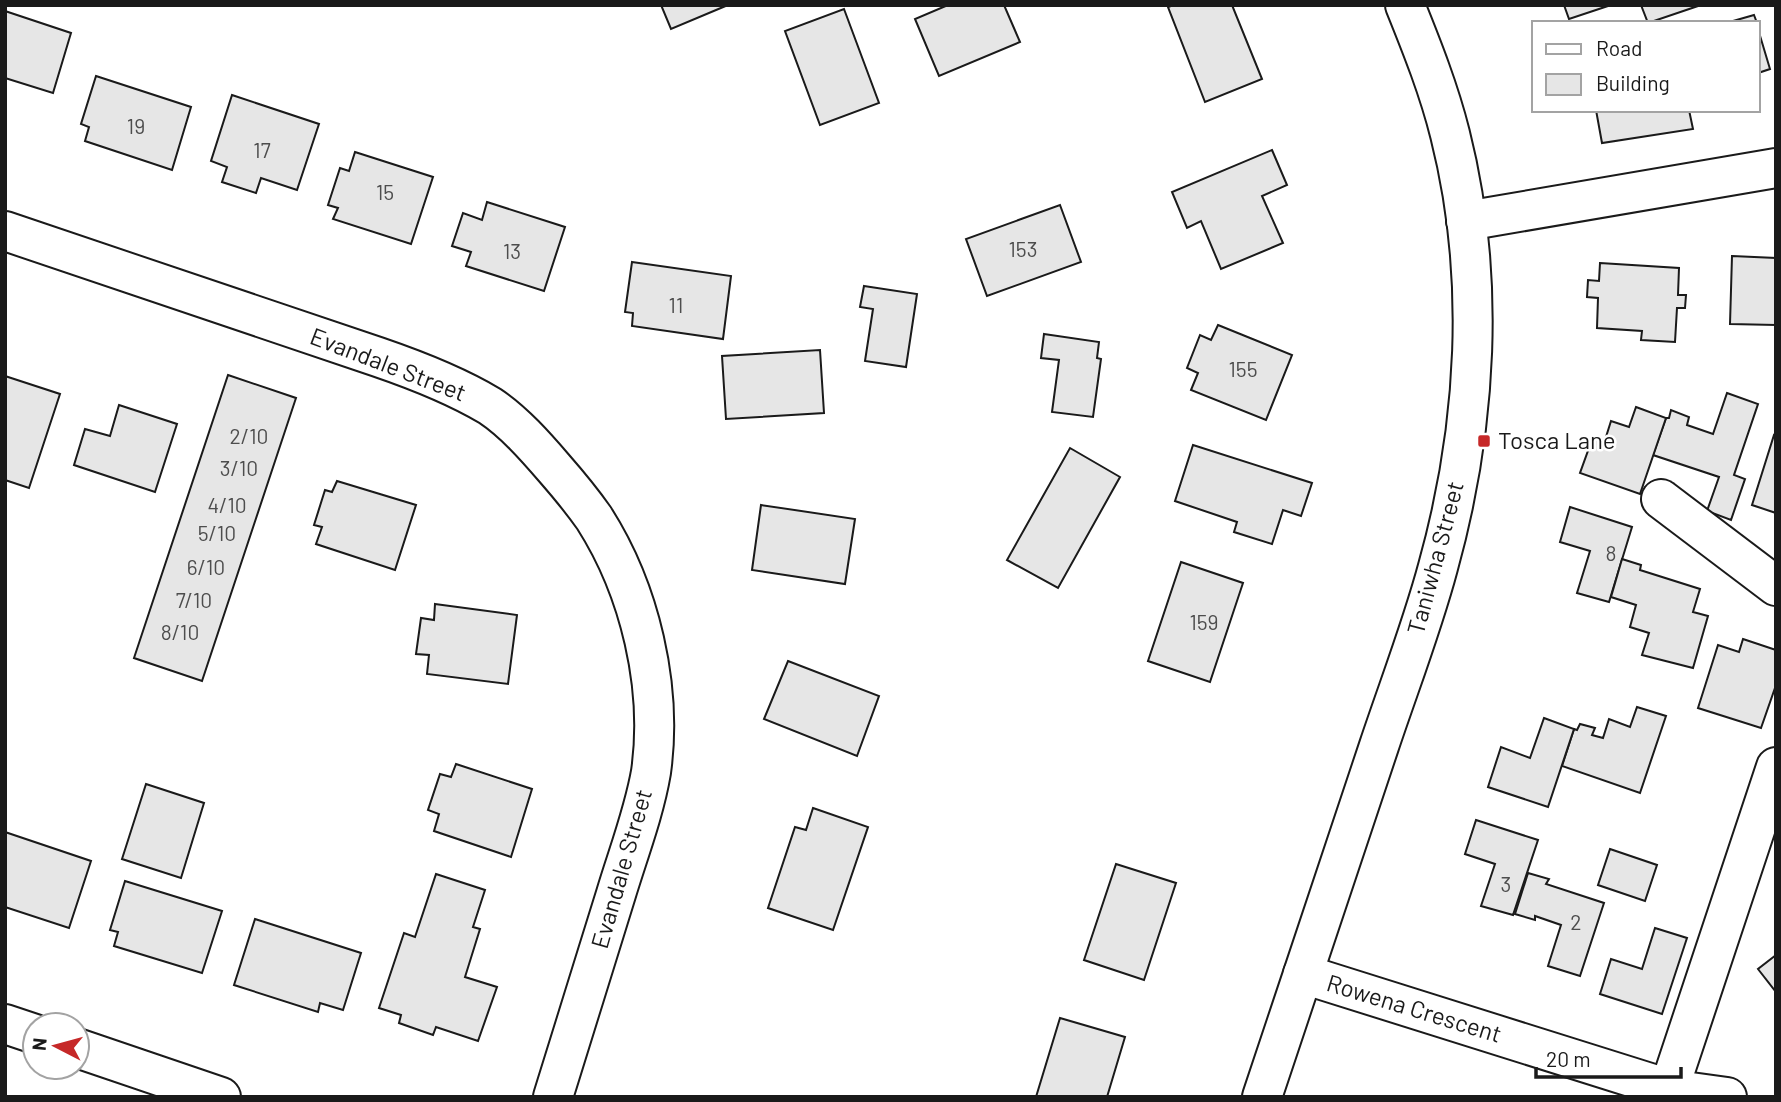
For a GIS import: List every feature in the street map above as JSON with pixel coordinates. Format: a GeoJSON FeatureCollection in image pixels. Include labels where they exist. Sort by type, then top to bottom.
{"type":"FeatureCollection","features":[{"type":"Feature","properties":{"kind":"street","name":"Taniwha Street"},"geometry":{"type":"LineString","coordinates":[[1262,1097],[1438,568],[1465,448],[1472,372],[1473,296],[1466,221],[1450,134],[1405,5]]}},
{"type":"Feature","properties":{"kind":"street"},"geometry":{"type":"LineString","coordinates":[[1466,221],[1776,168]]}},
{"type":"Feature","properties":{"kind":"street","name":"Evandale Street"},"geometry":{"type":"LineString","coordinates":[[5,231],[378,357],[459,390],[491,407],[537,447],[593,518],[623,573],[639,623],[650,673],[654,734],[650,773],[638,824],[553,1097]]}},
{"type":"Feature","properties":{"kind":"street"},"geometry":{"type":"LineString","coordinates":[[1661,499],[1776,586]]}},
{"type":"Feature","properties":{"kind":"street"},"geometry":{"type":"LineString","coordinates":[[1669,1089],[1776,767]]}},
{"type":"Feature","properties":{"kind":"street","name":"Rowena Crescent"},"geometry":{"type":"LineString","coordinates":[[1303,974],[1669,1089],[1727,1097]]}},
{"type":"Feature","properties":{"kind":"street"},"geometry":{"type":"LineString","coordinates":[[91,1053],[213,1095]]}},
{"type":"Feature","properties":{"kind":"building"},"geometry":{"type":"Polygon","coordinates":[[[661,5],[728,5],[671,29],[661,5]]]}},
{"type":"Feature","properties":{"kind":"building"},"geometry":{"type":"Polygon","coordinates":[[[948,5],[1004,5],[1020,42],[939,76],[915,19],[948,5]]]}},
{"type":"Feature","properties":{"kind":"building"},"geometry":{"type":"Polygon","coordinates":[[[1232,5],[1262,79],[1205,102],[1168,7],[1232,5]]]}},
{"type":"Feature","properties":{"kind":"building"},"geometry":{"type":"Polygon","coordinates":[[[1564,5],[1611,5],[1569,19],[1564,5]]]}},
{"type":"Feature","properties":{"kind":"building"},"geometry":{"type":"Polygon","coordinates":[[[1641,5],[1701,5],[1654,21],[1647,21],[1641,5]]]}},
{"type":"Feature","properties":{"kind":"building"},"geometry":{"type":"Polygon","coordinates":[[[844,9],[879,103],[820,125],[785,31],[844,9]]]}},
{"type":"Feature","properties":{"kind":"building"},"geometry":{"type":"Polygon","coordinates":[[[5,11],[71,33],[53,93],[5,78],[5,11]]]}},
{"type":"Feature","properties":{"kind":"building"},"geometry":{"type":"Polygon","coordinates":[[[1754,15],[1756,21],[1733,21],[1754,15]]]}},
{"type":"Feature","properties":{"kind":"building"},"geometry":{"type":"Polygon","coordinates":[[[1760,36],[1770,69],[1760,72],[1760,36]]]}},
{"type":"Feature","properties":{"kind":"building"},"geometry":{"type":"Polygon","coordinates":[[[96,76],[191,107],[172,170],[85,141],[89,127],[81,124],[96,76]]]}},
{"type":"Feature","properties":{"kind":"building"},"geometry":{"type":"Polygon","coordinates":[[[232,95],[319,124],[297,190],[261,178],[256,193],[222,182],[227,167],[211,161],[232,95]]]}},
{"type":"Feature","properties":{"kind":"building"},"geometry":{"type":"Polygon","coordinates":[[[1596,112],[1689,112],[1693,129],[1602,143],[1596,112]]]}},
{"type":"Feature","properties":{"kind":"building"},"geometry":{"type":"Polygon","coordinates":[[[1272,150],[1287,185],[1262,196],[1283,243],[1221,269],[1201,221],[1187,228],[1172,192],[1272,150]]]}},
{"type":"Feature","properties":{"kind":"building"},"geometry":{"type":"Polygon","coordinates":[[[355,152],[433,177],[411,244],[333,219],[338,208],[328,205],[340,168],[349,171],[355,152]]]}},
{"type":"Feature","properties":{"kind":"building"},"geometry":{"type":"Polygon","coordinates":[[[487,202],[565,227],[544,291],[466,266],[471,252],[452,246],[463,213],[482,220],[487,202]]]}},
{"type":"Feature","properties":{"kind":"building"},"geometry":{"type":"Polygon","coordinates":[[[1060,205],[1081,262],[987,296],[966,239],[1060,205]]]}},
{"type":"Feature","properties":{"kind":"building"},"geometry":{"type":"Polygon","coordinates":[[[1732,256],[1776,258],[1776,325],[1730,324],[1732,256]]]}},
{"type":"Feature","properties":{"kind":"building"},"geometry":{"type":"Polygon","coordinates":[[[632,262],[731,276],[723,339],[632,326],[633,313],[625,312],[632,262]]]}},
{"type":"Feature","properties":{"kind":"building"},"geometry":{"type":"Polygon","coordinates":[[[1600,263],[1679,268],[1678,295],[1686,295],[1685,308],[1677,308],[1675,342],[1641,340],[1642,331],[1597,328],[1598,298],[1587,297],[1588,280],[1599,281],[1600,263]]]}},
{"type":"Feature","properties":{"kind":"building"},"geometry":{"type":"Polygon","coordinates":[[[864,286],[917,294],[906,367],[865,361],[873,309],[860,307],[864,286]]]}},
{"type":"Feature","properties":{"kind":"building"},"geometry":{"type":"Polygon","coordinates":[[[1218,325],[1292,355],[1266,420],[1191,390],[1198,373],[1187,368],[1200,335],[1211,340],[1218,325]]]}},
{"type":"Feature","properties":{"kind":"building"},"geometry":{"type":"Polygon","coordinates":[[[1044,334],[1099,342],[1097,358],[1101,359],[1093,417],[1052,412],[1059,360],[1041,358],[1044,334]]]}},
{"type":"Feature","properties":{"kind":"building"},"geometry":{"type":"Polygon","coordinates":[[[820,350],[824,413],[726,419],[722,356],[820,350]]]}},
{"type":"Feature","properties":{"kind":"building"},"geometry":{"type":"Polygon","coordinates":[[[228,375],[296,398],[202,681],[134,658],[228,375]]]}},
{"type":"Feature","properties":{"kind":"building"},"geometry":{"type":"Polygon","coordinates":[[[5,376],[60,394],[29,488],[5,480],[5,376]]]}},
{"type":"Feature","properties":{"kind":"building"},"geometry":{"type":"Polygon","coordinates":[[[1727,393],[1758,404],[1734,475],[1745,479],[1731,520],[1707,511],[1719,477],[1653,455],[1671,410],[1689,417],[1687,425],[1713,434],[1727,393]]]}},
{"type":"Feature","properties":{"kind":"building"},"geometry":{"type":"Polygon","coordinates":[[[119,405],[177,424],[155,492],[74,465],[85,429],[110,436],[119,405]]]}},
{"type":"Feature","properties":{"kind":"building"},"geometry":{"type":"Polygon","coordinates":[[[1636,407],[1666,418],[1640,494],[1580,473],[1593,437],[1605,440],[1611,421],[1629,427],[1636,407]]]}},
{"type":"Feature","properties":{"kind":"building"},"geometry":{"type":"Polygon","coordinates":[[[1774,435],[1776,436],[1776,513],[1752,505],[1774,435]]]}},
{"type":"Feature","properties":{"kind":"building"},"geometry":{"type":"Polygon","coordinates":[[[1193,445],[1312,483],[1301,516],[1283,510],[1272,544],[1234,532],[1237,522],[1175,501],[1193,445]]]}},
{"type":"Feature","properties":{"kind":"building"},"geometry":{"type":"Polygon","coordinates":[[[1070,448],[1120,477],[1058,588],[1007,560],[1070,448]]]}},
{"type":"Feature","properties":{"kind":"building"},"geometry":{"type":"Polygon","coordinates":[[[337,481],[416,505],[395,570],[316,544],[322,527],[314,525],[325,490],[332,492],[337,481]]]}},
{"type":"Feature","properties":{"kind":"building"},"geometry":{"type":"Polygon","coordinates":[[[761,505],[855,519],[845,584],[752,570],[761,505]]]}},
{"type":"Feature","properties":{"kind":"building"},"geometry":{"type":"Polygon","coordinates":[[[1570,507],[1632,527],[1609,602],[1577,593],[1590,551],[1560,542],[1570,507]]]}},
{"type":"Feature","properties":{"kind":"building"},"geometry":{"type":"Polygon","coordinates":[[[1622,559],[1641,565],[1640,570],[1700,589],[1693,612],[1708,616],[1693,668],[1642,655],[1649,633],[1630,627],[1636,605],[1611,597],[1622,559]]]}},
{"type":"Feature","properties":{"kind":"building"},"geometry":{"type":"Polygon","coordinates":[[[1181,562],[1243,583],[1210,682],[1148,661],[1181,562]]]}},
{"type":"Feature","properties":{"kind":"building"},"geometry":{"type":"Polygon","coordinates":[[[435,604],[517,615],[508,684],[427,674],[429,655],[416,654],[421,618],[434,620],[435,604]]]}},
{"type":"Feature","properties":{"kind":"building"},"geometry":{"type":"Polygon","coordinates":[[[1743,639],[1776,650],[1776,685],[1761,728],[1698,708],[1718,645],[1739,652],[1743,639]]]}},
{"type":"Feature","properties":{"kind":"building"},"geometry":{"type":"Polygon","coordinates":[[[788,661],[879,696],[857,756],[764,719],[788,661]]]}},
{"type":"Feature","properties":{"kind":"building"},"geometry":{"type":"Polygon","coordinates":[[[1637,707],[1666,716],[1640,793],[1562,766],[1574,729],[1577,730],[1580,724],[1595,728],[1592,735],[1603,738],[1609,719],[1630,727],[1637,707]]]}},
{"type":"Feature","properties":{"kind":"building"},"geometry":{"type":"Polygon","coordinates":[[[1544,718],[1574,729],[1548,807],[1488,787],[1501,747],[1530,758],[1544,718]]]}},
{"type":"Feature","properties":{"kind":"building"},"geometry":{"type":"Polygon","coordinates":[[[456,764],[532,789],[511,857],[434,831],[439,814],[428,810],[440,774],[451,777],[456,764]]]}},
{"type":"Feature","properties":{"kind":"building"},"geometry":{"type":"Polygon","coordinates":[[[146,784],[204,803],[181,878],[122,859],[146,784]]]}},
{"type":"Feature","properties":{"kind":"building"},"geometry":{"type":"Polygon","coordinates":[[[813,808],[868,827],[833,930],[768,908],[795,827],[806,830],[813,808]]]}},
{"type":"Feature","properties":{"kind":"building"},"geometry":{"type":"Polygon","coordinates":[[[1476,820],[1538,840],[1513,915],[1481,906],[1495,864],[1465,854],[1476,820]]]}},
{"type":"Feature","properties":{"kind":"building"},"geometry":{"type":"Polygon","coordinates":[[[5,832],[91,861],[69,928],[5,907],[5,832]]]}},
{"type":"Feature","properties":{"kind":"building"},"geometry":{"type":"Polygon","coordinates":[[[1610,849],[1657,865],[1645,901],[1598,885],[1610,849]]]}},
{"type":"Feature","properties":{"kind":"building"},"geometry":{"type":"Polygon","coordinates":[[[1116,864],[1176,883],[1144,980],[1084,960],[1116,864]]]}},
{"type":"Feature","properties":{"kind":"building"},"geometry":{"type":"Polygon","coordinates":[[[1528,873],[1549,879],[1546,884],[1604,903],[1580,976],[1548,966],[1561,925],[1535,916],[1535,920],[1515,914],[1528,873]]]}},
{"type":"Feature","properties":{"kind":"building"},"geometry":{"type":"Polygon","coordinates":[[[436,874],[485,890],[473,927],[480,929],[465,977],[497,987],[478,1041],[436,1027],[433,1035],[399,1023],[401,1015],[379,1008],[404,933],[415,937],[436,874]]]}},
{"type":"Feature","properties":{"kind":"building"},"geometry":{"type":"Polygon","coordinates":[[[125,881],[222,911],[202,973],[114,946],[118,932],[110,930],[125,881]]]}},
{"type":"Feature","properties":{"kind":"building"},"geometry":{"type":"Polygon","coordinates":[[[255,919],[361,953],[343,1010],[320,1003],[318,1012],[234,985],[255,919]]]}},
{"type":"Feature","properties":{"kind":"building"},"geometry":{"type":"Polygon","coordinates":[[[1655,928],[1687,938],[1662,1014],[1600,994],[1611,959],[1642,969],[1655,928]]]}},
{"type":"Feature","properties":{"kind":"building"},"geometry":{"type":"Polygon","coordinates":[[[1776,955],[1776,992],[1758,969],[1776,955]]]}},
{"type":"Feature","properties":{"kind":"building"},"geometry":{"type":"Polygon","coordinates":[[[1060,1018],[1125,1037],[1107,1097],[1036,1097],[1060,1018]]]}},
{"type":"Feature","properties":{"kind":"place","name":"Tosca Lane"},"geometry":{"type":"Point","coordinates":[1484,441]}}]}
